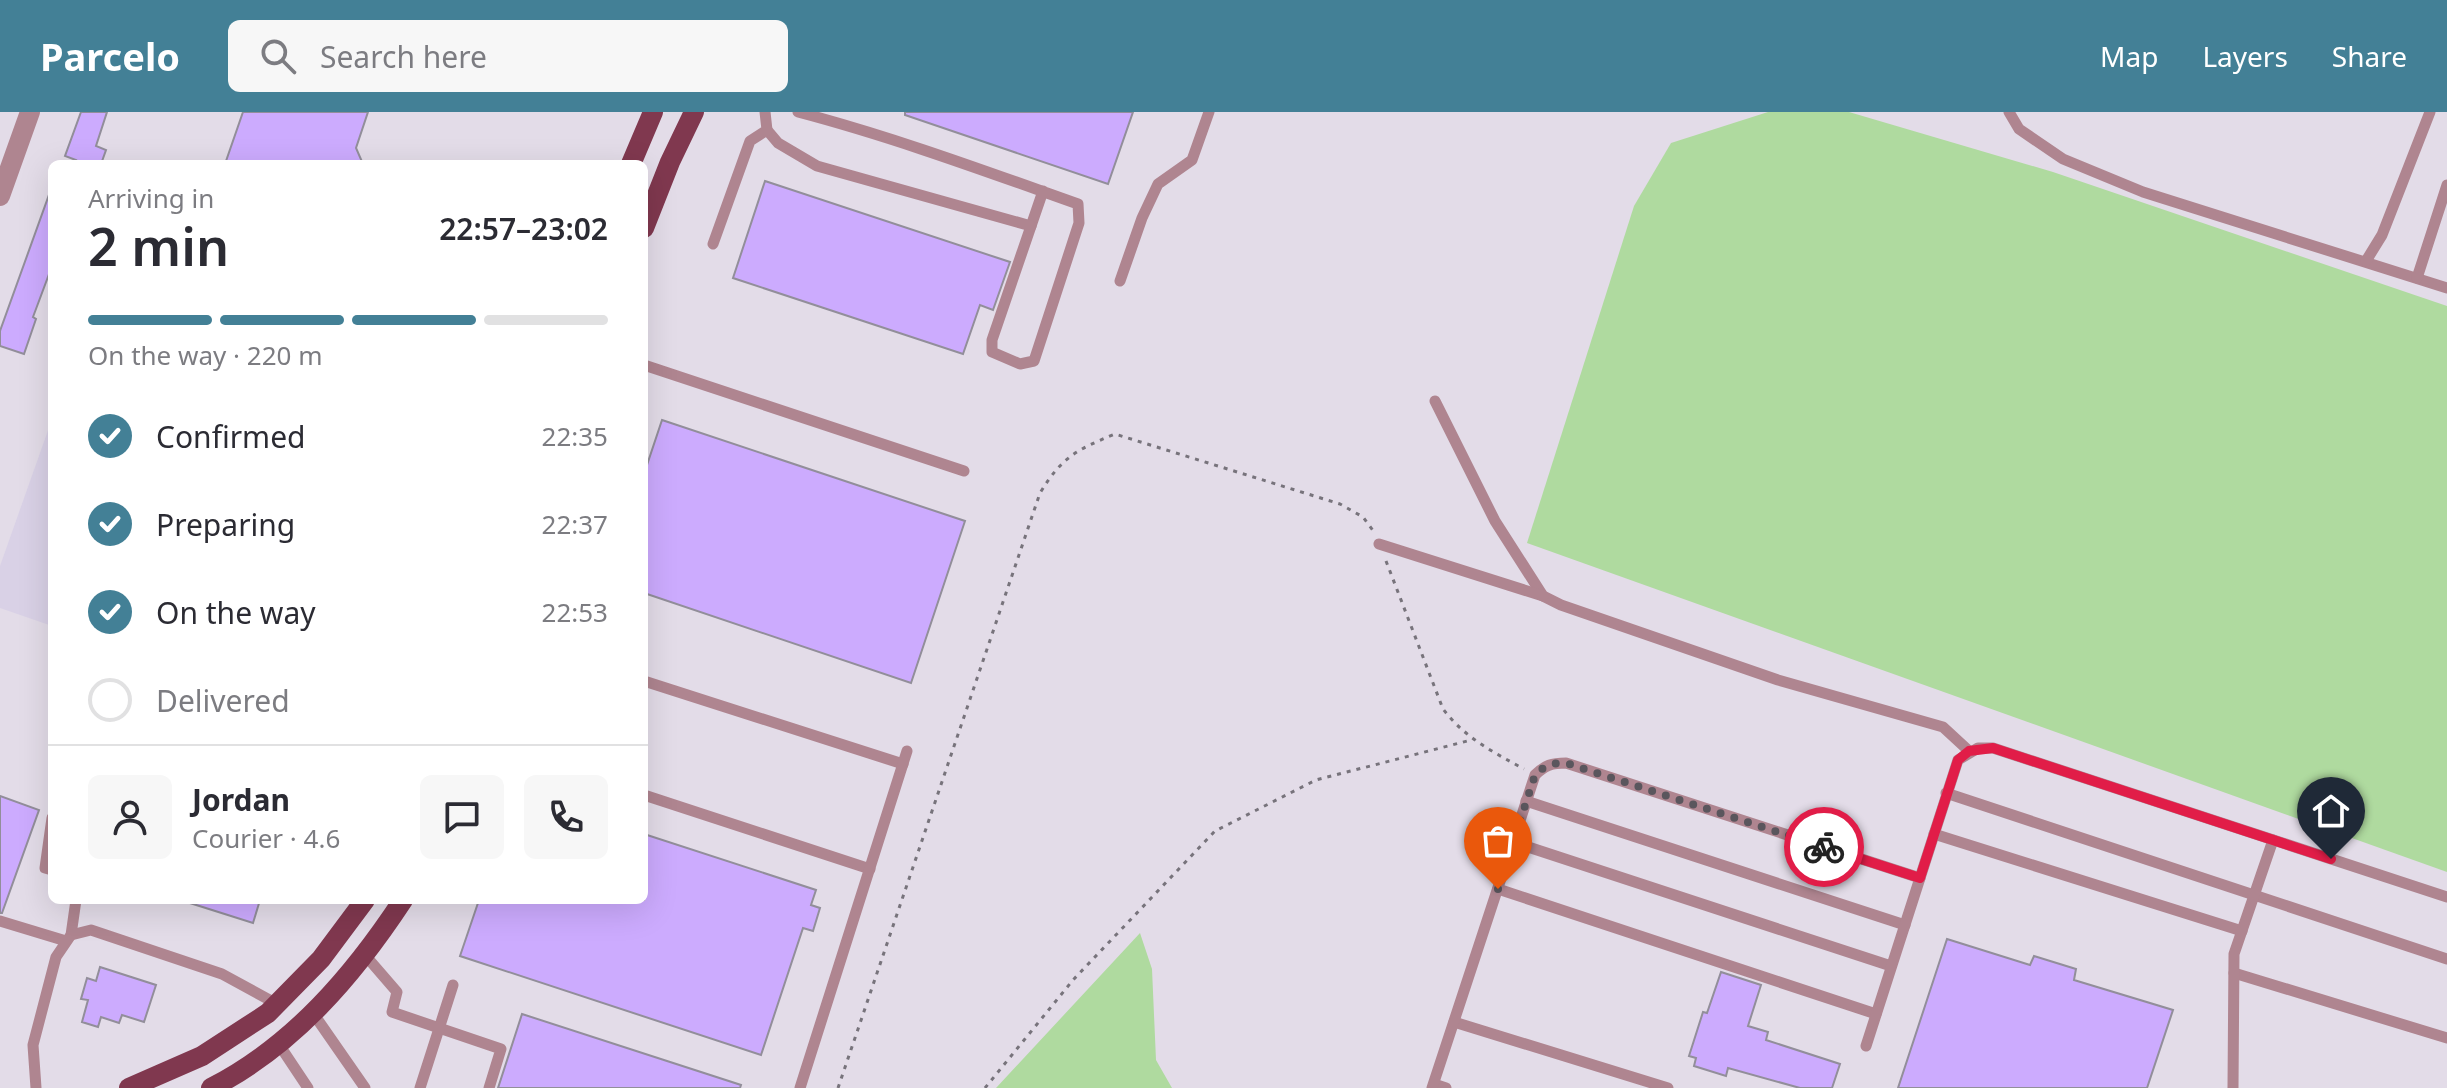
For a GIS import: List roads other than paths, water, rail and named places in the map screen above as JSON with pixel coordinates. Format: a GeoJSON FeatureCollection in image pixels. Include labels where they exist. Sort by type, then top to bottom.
{"type":"FeatureCollection","features":[{"type":"Feature","properties":{"kind":"main road"},"geometry":{"type":"LineString","coordinates":[[633,160],[653,112]]}},
{"type":"Feature","properties":{"kind":"main road"},"geometry":{"type":"LineString","coordinates":[[648,218],[694,112]]}},
{"type":"Feature","properties":{"kind":"main road"},"geometry":{"type":"LineString","coordinates":[[129,1088],[202,1056],[268,1013],[321,959],[362,904]]}},
{"type":"Feature","properties":{"kind":"main road"},"geometry":{"type":"LineString","coordinates":[[211,1088],[278,1043],[313,1013],[341,985],[400,904]]}},
{"type":"Feature","properties":{"kind":"street"},"geometry":{"type":"LineString","coordinates":[[0,196],[30,112]]}},
{"type":"Feature","properties":{"kind":"lane"},"geometry":{"type":"LineString","coordinates":[[765,112],[767,130],[778,143],[817,166],[1031,226]]}},
{"type":"Feature","properties":{"kind":"lane"},"geometry":{"type":"LineString","coordinates":[[798,112],[842,118],[884,135],[1043,191],[1078,204],[1079,223],[1034,361],[1020,364],[992,352],[992,340],[1043,191]]}},
{"type":"Feature","properties":{"kind":"lane"},"geometry":{"type":"LineString","coordinates":[[1120,281],[1142,218],[1158,184],[1192,160],[1209,112]]}},
{"type":"Feature","properties":{"kind":"lane"},"geometry":{"type":"LineString","coordinates":[[2009,112],[2019,129],[2063,159],[2143,192],[2447,288]]}},
{"type":"Feature","properties":{"kind":"lane"},"geometry":{"type":"LineString","coordinates":[[2366,261],[2382,235],[2430,112]]}},
{"type":"Feature","properties":{"kind":"lane"},"geometry":{"type":"LineString","coordinates":[[713,244],[750,141],[767,130]]}},
{"type":"Feature","properties":{"kind":"lane"},"geometry":{"type":"LineString","coordinates":[[2417,278],[2447,185]]}},
{"type":"Feature","properties":{"kind":"lane"},"geometry":{"type":"LineString","coordinates":[[648,366],[964,471]]}},
{"type":"Feature","properties":{"kind":"lane"},"geometry":{"type":"LineString","coordinates":[[1435,401],[1495,521],[1543,596]]}},
{"type":"Feature","properties":{"kind":"lane"},"geometry":{"type":"LineString","coordinates":[[1379,544],[1543,596],[1561,605],[1778,680],[1943,727],[1969,751]]}},
{"type":"Feature","properties":{"kind":"lane"},"geometry":{"type":"LineString","coordinates":[[648,682],[903,764]]}},
{"type":"Feature","properties":{"kind":"lane"},"geometry":{"type":"LineString","coordinates":[[1866,1046],[1946,793],[1958,760],[1969,751],[1993,748],[2447,897]]}},
{"type":"Feature","properties":{"kind":"lane"},"geometry":{"type":"LineString","coordinates":[[800,1088],[907,751]]}},
{"type":"Feature","properties":{"kind":"lane"},"geometry":{"type":"LineString","coordinates":[[1446,1088],[1433,1086],[1526,801],[1535,775],[1543,766],[1566,763],[1920,878]]}},
{"type":"Feature","properties":{"kind":"lane"},"geometry":{"type":"LineString","coordinates":[[1946,793],[2447,959]]}},
{"type":"Feature","properties":{"kind":"lane"},"geometry":{"type":"LineString","coordinates":[[648,796],[870,869]]}},
{"type":"Feature","properties":{"kind":"lane"},"geometry":{"type":"LineString","coordinates":[[1526,801],[1905,925]]}},
{"type":"Feature","properties":{"kind":"lane"},"geometry":{"type":"LineString","coordinates":[[1934,834],[2242,931]]}},
{"type":"Feature","properties":{"kind":"lane"},"geometry":{"type":"LineString","coordinates":[[2233,1088],[2234,954],[2273,840]]}},
{"type":"Feature","properties":{"kind":"lane"},"geometry":{"type":"LineString","coordinates":[[1513,842],[1891,966]]}},
{"type":"Feature","properties":{"kind":"lane"},"geometry":{"type":"LineString","coordinates":[[48,847],[45,868],[48,869]]}},
{"type":"Feature","properties":{"kind":"lane"},"geometry":{"type":"LineString","coordinates":[[1498,889],[1876,1014]]}},
{"type":"Feature","properties":{"kind":"lane"},"geometry":{"type":"LineString","coordinates":[[36,1088],[33,1045],[56,957],[68,938],[75,904]]}},
{"type":"Feature","properties":{"kind":"lane"},"geometry":{"type":"LineString","coordinates":[[0,921],[68,938],[91,930],[222,974],[277,1004]]}},
{"type":"Feature","properties":{"kind":"lane"},"geometry":{"type":"LineString","coordinates":[[365,955],[397,992],[392,1012],[501,1049],[489,1088]]}},
{"type":"Feature","properties":{"kind":"lane"},"geometry":{"type":"LineString","coordinates":[[2234,973],[2447,1038]]}},
{"type":"Feature","properties":{"kind":"lane"},"geometry":{"type":"LineString","coordinates":[[420,1088],[453,985]]}},
{"type":"Feature","properties":{"kind":"lane"},"geometry":{"type":"LineString","coordinates":[[313,1013],[365,1088]]}},
{"type":"Feature","properties":{"kind":"lane"},"geometry":{"type":"LineString","coordinates":[[1454,1022],[1668,1088]]}},
{"type":"Feature","properties":{"kind":"lane"},"geometry":{"type":"LineString","coordinates":[[278,1043],[308,1088]]}}]}
